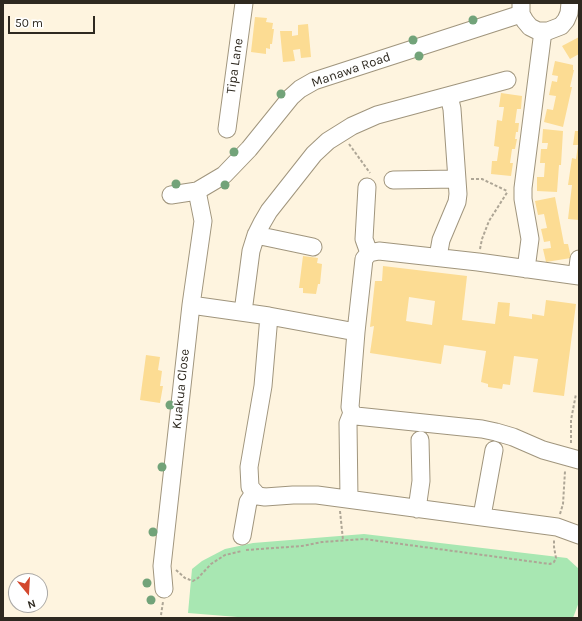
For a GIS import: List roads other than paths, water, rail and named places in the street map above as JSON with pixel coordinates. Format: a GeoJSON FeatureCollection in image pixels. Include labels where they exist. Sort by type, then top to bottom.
{"type":"FeatureCollection","features":[{"type":"Feature","properties":{"kind":"street","name":"Tipa Lane"},"geometry":{"type":"LineString","coordinates":[[227,129],[244,3]]}},
{"type":"Feature","properties":{"kind":"street"},"geometry":{"type":"LineString","coordinates":[[526,269],[530,238],[523,199],[515,190],[543,31],[554,30],[561,26],[570,13],[570,3]]}},
{"type":"Feature","properties":{"kind":"street","name":"Manawa Road"},"geometry":{"type":"LineString","coordinates":[[171,195],[197,191],[224,175],[249,150],[291,97],[300,89],[314,81],[521,8],[525,21],[530,27],[538,31],[543,31]]}},
{"type":"Feature","properties":{"kind":"street"},"geometry":{"type":"LineString","coordinates":[[242,312],[251,251],[256,235],[269,211],[314,154],[328,141],[341,132],[377,116],[507,80]]}},
{"type":"Feature","properties":{"kind":"street"},"geometry":{"type":"LineString","coordinates":[[438,257],[441,240],[457,202],[457,179],[452,109],[449,96]]}},
{"type":"Feature","properties":{"kind":"street"},"geometry":{"type":"LineString","coordinates":[[393,180],[457,179]]}},
{"type":"Feature","properties":{"kind":"street"},"geometry":{"type":"LineString","coordinates":[[367,187],[364,239],[369,254]]}},
{"type":"Feature","properties":{"kind":"street","name":"Kuakua Close"},"geometry":{"type":"LineString","coordinates":[[164,589],[162,566],[191,305],[202,221],[197,191]]}},
{"type":"Feature","properties":{"kind":"street"},"geometry":{"type":"LineString","coordinates":[[256,235],[313,247]]}},
{"type":"Feature","properties":{"kind":"street"},"geometry":{"type":"LineString","coordinates":[[573,459],[543,450],[513,437],[496,432],[482,429],[356,416],[352,413],[350,407],[364,259],[369,254],[379,251],[438,257],[526,269],[578,270]]}},
{"type":"Feature","properties":{"kind":"street"},"geometry":{"type":"LineString","coordinates":[[191,305],[269,316],[356,332]]}},
{"type":"Feature","properties":{"kind":"street"},"geometry":{"type":"LineString","coordinates":[[269,316],[263,386],[249,467],[250,487],[258,496],[265,498],[309,495],[344,499],[557,527],[579,534]]}},
{"type":"Feature","properties":{"kind":"street"},"geometry":{"type":"LineString","coordinates":[[344,499],[348,423],[352,413]]}},
{"type":"Feature","properties":{"kind":"street"},"geometry":{"type":"LineString","coordinates":[[417,509],[421,481],[420,440]]}},
{"type":"Feature","properties":{"kind":"street"},"geometry":{"type":"LineString","coordinates":[[482,516],[494,450]]}},
{"type":"Feature","properties":{"kind":"street"},"geometry":{"type":"LineString","coordinates":[[242,536],[248,502],[254,493]]}}]}
